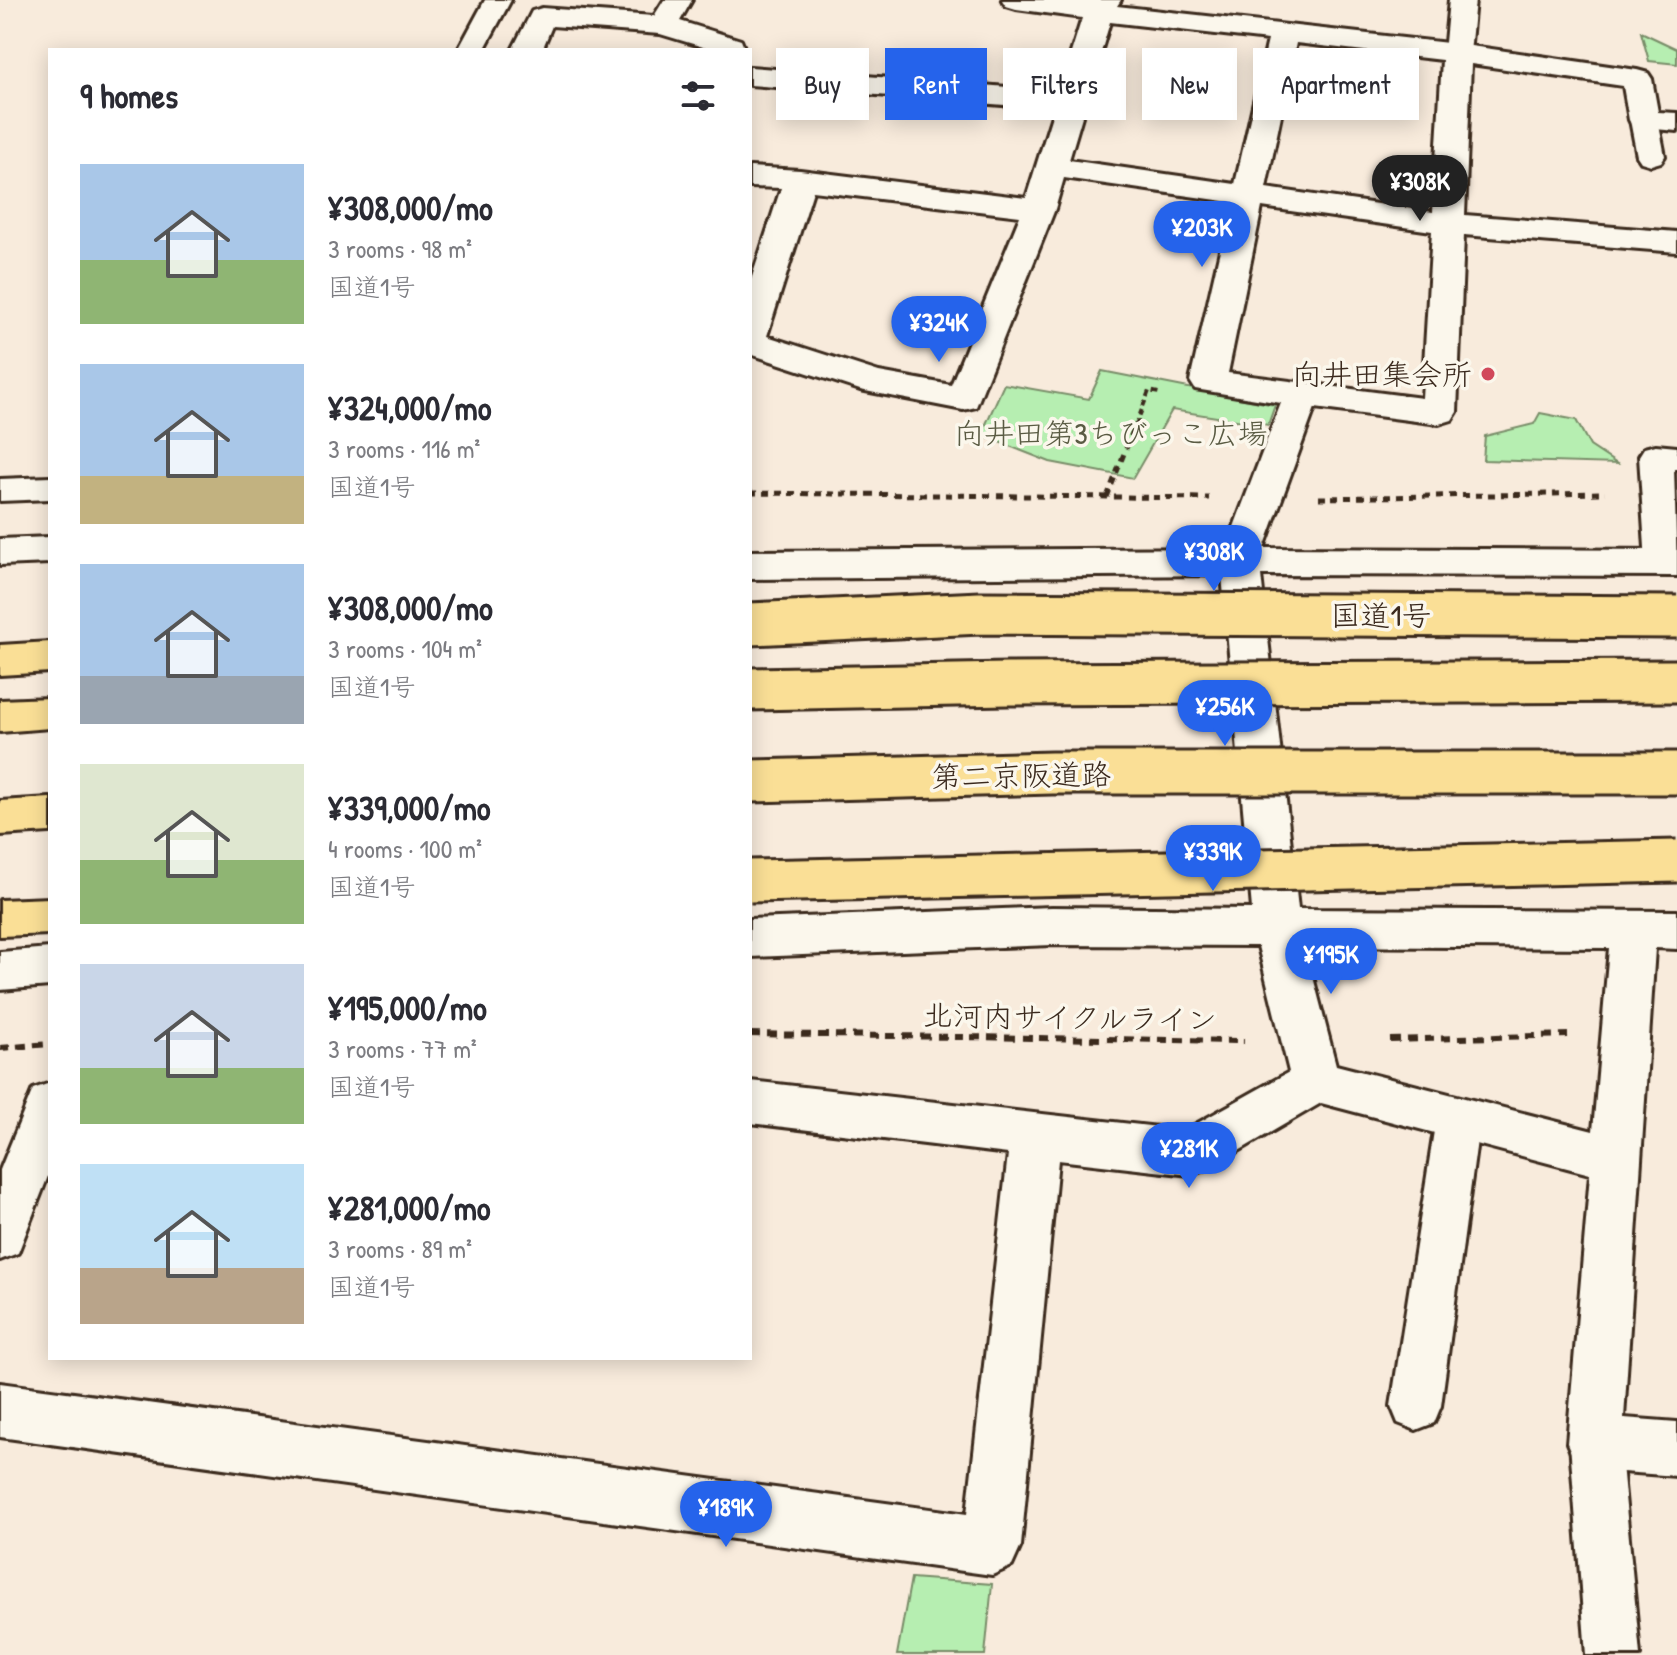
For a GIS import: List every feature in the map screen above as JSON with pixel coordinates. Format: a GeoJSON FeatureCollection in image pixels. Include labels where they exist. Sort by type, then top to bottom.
{"type":"FeatureCollection","features":[{"type":"Feature","properties":{"kind":"highway","name":"国道1号"},"geometry":{"type":"LineString","coordinates":[[752,624],[980,613],[1677,617]]}},
{"type":"Feature","properties":{"kind":"highway"},"geometry":{"type":"LineString","coordinates":[[0,660],[48,657]]}},
{"type":"Feature","properties":{"kind":"highway"},"geometry":{"type":"LineString","coordinates":[[752,689],[1008,684],[1677,681]]}},
{"type":"Feature","properties":{"kind":"highway"},"geometry":{"type":"LineString","coordinates":[[0,716],[48,713]]}},
{"type":"Feature","properties":{"kind":"highway","name":"第二京阪道路"},"geometry":{"type":"LineString","coordinates":[[752,781],[1052,773],[1677,773]]}},
{"type":"Feature","properties":{"kind":"highway"},"geometry":{"type":"LineString","coordinates":[[0,818],[48,815]]}},
{"type":"Feature","properties":{"kind":"highway"},"geometry":{"type":"LineString","coordinates":[[752,881],[1677,861]]}},
{"type":"Feature","properties":{"kind":"highway"},"geometry":{"type":"LineString","coordinates":[[0,918],[48,916]]}},
{"type":"Feature","properties":{"kind":"street"},"geometry":{"type":"LineString","coordinates":[[1016,0],[1102,6],[1637,79],[1644,120],[1677,122]]}},
{"type":"Feature","properties":{"kind":"street"},"geometry":{"type":"LineString","coordinates":[[1088,48],[1102,6]]}},
{"type":"Feature","properties":{"kind":"street"},"geometry":{"type":"LineString","coordinates":[[528,48],[542,17],[670,12],[730,48]]}},
{"type":"Feature","properties":{"kind":"street"},"geometry":{"type":"LineString","coordinates":[[1284,33],[1208,381],[1439,412],[1457,53]]}},
{"type":"Feature","properties":{"kind":"street"},"geometry":{"type":"LineString","coordinates":[[752,76],[1003,96]]}},
{"type":"Feature","properties":{"kind":"street"},"geometry":{"type":"LineString","coordinates":[[752,343],[873,382],[963,399],[1039,209],[1065,120]]}},
{"type":"Feature","properties":{"kind":"street"},"geometry":{"type":"LineString","coordinates":[[1051,167],[1449,224],[1677,242]]}},
{"type":"Feature","properties":{"kind":"street"},"geometry":{"type":"LineString","coordinates":[[752,177],[800,180],[1039,209]]}},
{"type":"Feature","properties":{"kind":"street"},"geometry":{"type":"LineString","coordinates":[[752,330],[800,180]]}},
{"type":"Feature","properties":{"kind":"street"},"geometry":{"type":"LineString","coordinates":[[1302,395],[1240,561],[1277,928],[1312,1061]]}},
{"type":"Feature","properties":{"kind":"street"},"geometry":{"type":"LineString","coordinates":[[0,552],[48,550]]}},
{"type":"Feature","properties":{"kind":"street"},"geometry":{"type":"LineString","coordinates":[[752,565],[1240,561],[1671,563]]}},
{"type":"Feature","properties":{"kind":"street"},"geometry":{"type":"LineString","coordinates":[[752,938],[1052,926],[1655,930],[1626,1034],[1595,1443],[1677,1449]]}},
{"type":"Feature","properties":{"kind":"street"},"geometry":{"type":"LineString","coordinates":[[0,971],[48,967]]}},
{"type":"Feature","properties":{"kind":"street"},"geometry":{"type":"LineString","coordinates":[[1312,1061],[1458,1118],[1618,1159]]}},
{"type":"Feature","properties":{"kind":"street"},"geometry":{"type":"LineString","coordinates":[[752,1102],[1190,1153],[1312,1061]]}},
{"type":"Feature","properties":{"kind":"street"},"geometry":{"type":"LineString","coordinates":[[0,1236],[48,1109]]}},
{"type":"Feature","properties":{"kind":"street"},"geometry":{"type":"LineString","coordinates":[[0,1410],[992,1546],[1035,1137]]}},
{"type":"Feature","properties":{"kind":"lane"},"geometry":{"type":"LineString","coordinates":[[472,48],[498,0]]}},
{"type":"Feature","properties":{"kind":"lane"},"geometry":{"type":"LineString","coordinates":[[1457,53],[1462,0]]}},
{"type":"Feature","properties":{"kind":"lane"},"geometry":{"type":"LineString","coordinates":[[1644,120],[1651,156]]}},
{"type":"Feature","properties":{"kind":"lane"},"geometry":{"type":"LineString","coordinates":[[1671,563],[1656,456],[1677,458]]}},
{"type":"Feature","properties":{"kind":"lane"},"geometry":{"type":"LineString","coordinates":[[0,490],[48,488]]}},
{"type":"Feature","properties":{"kind":"lane"},"geometry":{"type":"LineString","coordinates":[[1416,1406],[1458,1118]]}},
{"type":"Feature","properties":{"kind":"lane"},"geometry":{"type":"LineString","coordinates":[[1595,1443],[1613,1655]]}},
{"type":"Feature","properties":{"kind":"path"},"geometry":{"type":"LineString","coordinates":[[1107,497],[1149,391],[1163,394]]}},
{"type":"Feature","properties":{"kind":"path","name":"北河内サイクルライン"},"geometry":{"type":"LineString","coordinates":[[752,1034],[1312,1061],[1626,1034]]}},
{"type":"Feature","properties":{"kind":"path"},"geometry":{"type":"LineString","coordinates":[[0,1048],[48,1044]]}},
{"type":"Feature","properties":{"kind":"green space"},"geometry":{"type":"Polygon","coordinates":[[[1641,32],[1677,49],[1677,64],[1649,61],[1641,32]]]}},
{"type":"Feature","properties":{"kind":"green space","name":"向井田第3ちびっこ広場"},"geometry":{"type":"Polygon","coordinates":[[[1102,371],[1275,405],[1268,425],[1172,410],[1133,478],[1050,462],[981,435],[1004,384],[1089,399],[1102,371]]]}},
{"type":"Feature","properties":{"kind":"green space"},"geometry":{"type":"Polygon","coordinates":[[[1540,413],[1576,420],[1590,446],[1617,464],[1483,460],[1485,436],[1534,424],[1540,413]]]}},
{"type":"Feature","properties":{"kind":"green space"},"geometry":{"type":"Polygon","coordinates":[[[911,1578],[992,1584],[985,1655],[897,1655],[911,1578]]]}},
{"type":"Feature","properties":{"kind":"place","name":"向井田集会所"},"geometry":{"type":"Point","coordinates":[1488,374]}}]}
